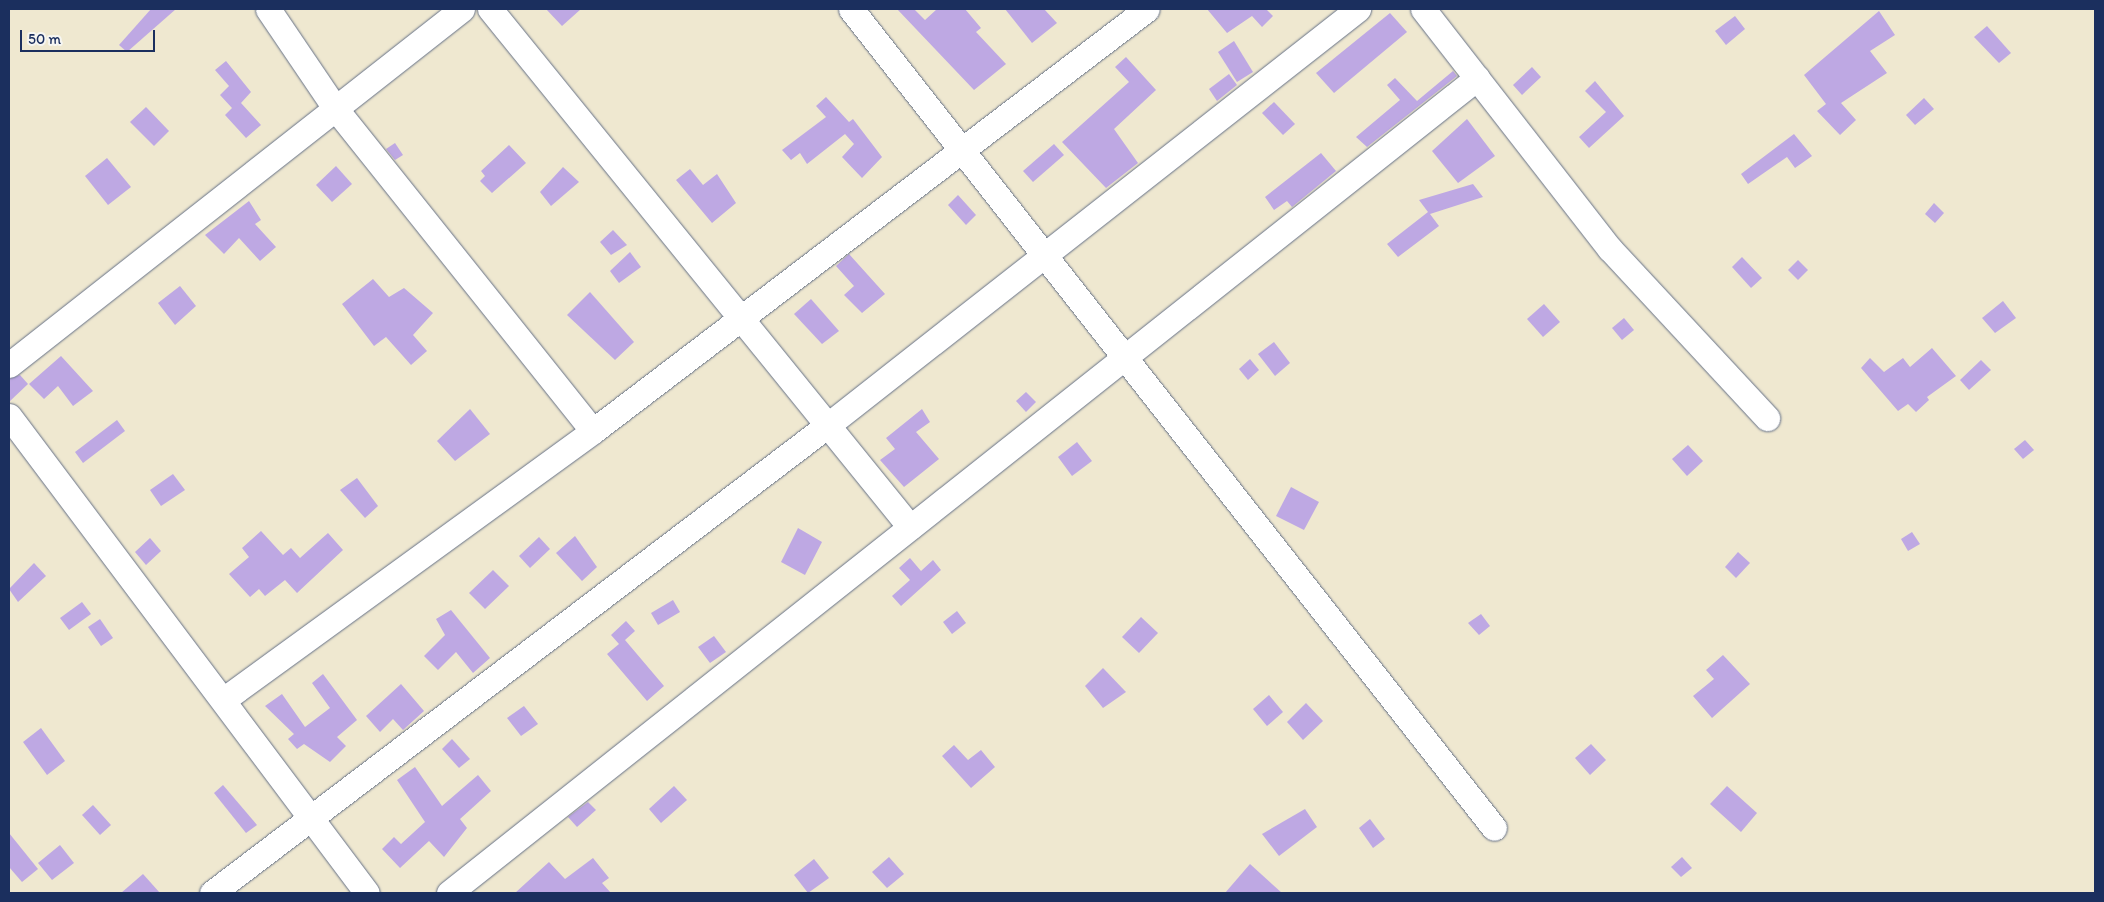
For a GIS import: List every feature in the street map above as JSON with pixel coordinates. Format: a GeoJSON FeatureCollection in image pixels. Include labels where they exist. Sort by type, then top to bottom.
{"type":"FeatureCollection","features":[{"type":"Feature","properties":{"kind":"street"},"geometry":{"type":"LineString","coordinates":[[268,9],[335,108],[593,431]]}},
{"type":"Feature","properties":{"kind":"street"},"geometry":{"type":"LineString","coordinates":[[9,365],[462,9]]}},
{"type":"Feature","properties":{"kind":"street"},"geometry":{"type":"LineString","coordinates":[[490,9],[910,528]]}},
{"type":"Feature","properties":{"kind":"street"},"geometry":{"type":"LineString","coordinates":[[851,9],[1494,828]]}},
{"type":"Feature","properties":{"kind":"street"},"geometry":{"type":"LineString","coordinates":[[223,700],[593,431],[1147,9]]}},
{"type":"Feature","properties":{"kind":"street"},"geometry":{"type":"LineString","coordinates":[[212,893],[828,425],[1046,256],[1358,9]]}},
{"type":"Feature","properties":{"kind":"street"},"geometry":{"type":"LineString","coordinates":[[1423,9],[1610,249],[1766,418]]}},
{"type":"Feature","properties":{"kind":"street"},"geometry":{"type":"LineString","coordinates":[[449,893],[1477,78]]}},
{"type":"Feature","properties":{"kind":"street"},"geometry":{"type":"LineString","coordinates":[[9,416],[367,893]]}},
{"type":"Feature","properties":{"kind":"building"},"geometry":{"type":"Polygon","coordinates":[[[151,9],[176,9],[127,52],[119,45],[151,9]]]}},
{"type":"Feature","properties":{"kind":"building"},"geometry":{"type":"Polygon","coordinates":[[[546,9],[581,9],[562,26],[546,9]]]}},
{"type":"Feature","properties":{"kind":"building"},"geometry":{"type":"Polygon","coordinates":[[[897,9],[914,9],[925,20],[937,9],[965,9],[981,28],[976,32],[1006,64],[974,90],[897,9]]]}},
{"type":"Feature","properties":{"kind":"building"},"geometry":{"type":"Polygon","coordinates":[[[1005,9],[1044,9],[1057,23],[1032,43],[1005,9]]]}},
{"type":"Feature","properties":{"kind":"building"},"geometry":{"type":"Polygon","coordinates":[[[1207,9],[1266,9],[1273,16],[1262,27],[1252,16],[1227,33],[1207,9]]]}},
{"type":"Feature","properties":{"kind":"building"},"geometry":{"type":"Polygon","coordinates":[[[1879,11],[1895,35],[1870,51],[1887,73],[1841,103],[1856,120],[1840,135],[1817,111],[1826,104],[1804,75],[1879,11]]]}},
{"type":"Feature","properties":{"kind":"building"},"geometry":{"type":"Polygon","coordinates":[[[1390,13],[1407,32],[1334,93],[1316,73],[1390,13]]]}},
{"type":"Feature","properties":{"kind":"building"},"geometry":{"type":"Polygon","coordinates":[[[1735,16],[1745,29],[1726,45],[1715,31],[1735,16]]]}},
{"type":"Feature","properties":{"kind":"building"},"geometry":{"type":"Polygon","coordinates":[[[1987,26],[2011,53],[1999,63],[1974,37],[1987,26]]]}},
{"type":"Feature","properties":{"kind":"building"},"geometry":{"type":"Polygon","coordinates":[[[1234,41],[1253,72],[1237,82],[1218,52],[1234,41]]]}},
{"type":"Feature","properties":{"kind":"building"},"geometry":{"type":"Polygon","coordinates":[[[1126,57],[1156,90],[1114,129],[1138,163],[1106,188],[1062,142],[1129,82],[1115,67],[1126,57]]]}},
{"type":"Feature","properties":{"kind":"building"},"geometry":{"type":"Polygon","coordinates":[[[226,61],[251,92],[241,103],[261,125],[246,138],[225,115],[232,108],[220,95],[229,86],[215,70],[226,61]]]}},
{"type":"Feature","properties":{"kind":"building"},"geometry":{"type":"Polygon","coordinates":[[[1532,67],[1541,77],[1522,95],[1513,85],[1532,67]]]}},
{"type":"Feature","properties":{"kind":"building"},"geometry":{"type":"Polygon","coordinates":[[[1453,71],[1457,76],[1367,147],[1356,137],[1400,100],[1387,85],[1395,78],[1417,101],[1453,71]]]}},
{"type":"Feature","properties":{"kind":"building"},"geometry":{"type":"Polygon","coordinates":[[[1229,74],[1237,85],[1217,101],[1209,89],[1229,74]]]}},
{"type":"Feature","properties":{"kind":"building"},"geometry":{"type":"Polygon","coordinates":[[[1595,81],[1624,116],[1589,148],[1579,137],[1606,112],[1585,91],[1595,81]]]}},
{"type":"Feature","properties":{"kind":"building"},"geometry":{"type":"Polygon","coordinates":[[[826,97],[849,122],[853,119],[882,157],[862,178],[842,157],[854,144],[845,134],[807,164],[800,153],[791,160],[782,150],[826,117],[816,106],[826,97]]]}},
{"type":"Feature","properties":{"kind":"building"},"geometry":{"type":"Polygon","coordinates":[[[1924,98],[1934,109],[1915,125],[1906,115],[1924,98]]]}},
{"type":"Feature","properties":{"kind":"building"},"geometry":{"type":"Polygon","coordinates":[[[1274,102],[1295,124],[1283,135],[1262,113],[1274,102]]]}},
{"type":"Feature","properties":{"kind":"building"},"geometry":{"type":"Polygon","coordinates":[[[146,107],[169,131],[154,146],[130,122],[146,107]]]}},
{"type":"Feature","properties":{"kind":"building"},"geometry":{"type":"Polygon","coordinates":[[[1467,119],[1495,156],[1458,183],[1432,151],[1467,119]]]}},
{"type":"Feature","properties":{"kind":"building"},"geometry":{"type":"Polygon","coordinates":[[[1794,134],[1812,156],[1795,168],[1787,157],[1748,184],[1741,174],[1794,134]]]}},
{"type":"Feature","properties":{"kind":"building"},"geometry":{"type":"Polygon","coordinates":[[[395,143],[403,155],[395,160],[386,149],[395,143]]]}},
{"type":"Feature","properties":{"kind":"building"},"geometry":{"type":"Polygon","coordinates":[[[1054,144],[1064,155],[1033,182],[1023,171],[1054,144]]]}},
{"type":"Feature","properties":{"kind":"building"},"geometry":{"type":"Polygon","coordinates":[[[509,145],[526,163],[492,193],[480,181],[485,176],[481,171],[509,145]]]}},
{"type":"Feature","properties":{"kind":"building"},"geometry":{"type":"Polygon","coordinates":[[[1321,153],[1336,171],[1292,207],[1287,201],[1274,210],[1265,197],[1321,153]]]}},
{"type":"Feature","properties":{"kind":"building"},"geometry":{"type":"Polygon","coordinates":[[[107,158],[131,187],[108,205],[85,176],[107,158]]]}},
{"type":"Feature","properties":{"kind":"building"},"geometry":{"type":"Polygon","coordinates":[[[336,166],[352,184],[332,202],[316,185],[336,166]]]}},
{"type":"Feature","properties":{"kind":"building"},"geometry":{"type":"Polygon","coordinates":[[[563,167],[579,182],[551,206],[540,192],[563,167]]]}},
{"type":"Feature","properties":{"kind":"building"},"geometry":{"type":"Polygon","coordinates":[[[690,169],[703,185],[717,174],[736,203],[712,223],[676,180],[690,169]]]}},
{"type":"Feature","properties":{"kind":"building"},"geometry":{"type":"Polygon","coordinates":[[[1473,184],[1483,197],[1430,214],[1439,226],[1398,257],[1387,244],[1428,212],[1419,200],[1473,184]]]}},
{"type":"Feature","properties":{"kind":"building"},"geometry":{"type":"Polygon","coordinates":[[[958,195],[976,215],[966,225],[948,205],[958,195]]]}},
{"type":"Feature","properties":{"kind":"building"},"geometry":{"type":"Polygon","coordinates":[[[249,201],[261,220],[255,224],[276,247],[260,261],[239,238],[224,254],[205,235],[249,201]]]}},
{"type":"Feature","properties":{"kind":"building"},"geometry":{"type":"Polygon","coordinates":[[[1934,203],[1944,213],[1935,223],[1925,214],[1934,203]]]}},
{"type":"Feature","properties":{"kind":"building"},"geometry":{"type":"Polygon","coordinates":[[[613,230],[627,245],[611,255],[600,242],[613,230]]]}},
{"type":"Feature","properties":{"kind":"building"},"geometry":{"type":"Polygon","coordinates":[[[630,252],[641,267],[619,283],[610,271],[630,252]]]}},
{"type":"Feature","properties":{"kind":"building"},"geometry":{"type":"Polygon","coordinates":[[[849,254],[885,294],[862,313],[844,295],[854,286],[836,266],[849,254]]]}},
{"type":"Feature","properties":{"kind":"building"},"geometry":{"type":"Polygon","coordinates":[[[1742,257],[1762,278],[1751,288],[1732,267],[1742,257]]]}},
{"type":"Feature","properties":{"kind":"building"},"geometry":{"type":"Polygon","coordinates":[[[1798,260],[1808,270],[1798,280],[1788,270],[1798,260]]]}},
{"type":"Feature","properties":{"kind":"building"},"geometry":{"type":"Polygon","coordinates":[[[373,279],[389,297],[404,288],[433,313],[413,335],[427,351],[411,365],[386,337],[374,346],[342,304],[373,279]]]}},
{"type":"Feature","properties":{"kind":"building"},"geometry":{"type":"Polygon","coordinates":[[[180,286],[196,306],[175,325],[158,303],[180,286]]]}},
{"type":"Feature","properties":{"kind":"building"},"geometry":{"type":"Polygon","coordinates":[[[590,292],[634,342],[615,360],[567,315],[590,292]]]}},
{"type":"Feature","properties":{"kind":"building"},"geometry":{"type":"Polygon","coordinates":[[[811,299],[839,331],[822,344],[794,314],[811,299]]]}},
{"type":"Feature","properties":{"kind":"building"},"geometry":{"type":"Polygon","coordinates":[[[2003,301],[2016,318],[1995,333],[1982,318],[2003,301]]]}},
{"type":"Feature","properties":{"kind":"building"},"geometry":{"type":"Polygon","coordinates":[[[1544,304],[1560,322],[1543,337],[1527,319],[1544,304]]]}},
{"type":"Feature","properties":{"kind":"building"},"geometry":{"type":"Polygon","coordinates":[[[1624,318],[1634,330],[1622,340],[1612,328],[1624,318]]]}},
{"type":"Feature","properties":{"kind":"building"},"geometry":{"type":"Polygon","coordinates":[[[1274,342],[1290,363],[1275,376],[1258,354],[1274,342]]]}},
{"type":"Feature","properties":{"kind":"building"},"geometry":{"type":"Polygon","coordinates":[[[1932,348],[1956,376],[1927,397],[1929,400],[1916,412],[1908,404],[1898,411],[1861,368],[1870,358],[1884,372],[1903,358],[1910,367],[1932,348]]]}},
{"type":"Feature","properties":{"kind":"building"},"geometry":{"type":"Polygon","coordinates":[[[61,356],[93,391],[73,406],[58,386],[44,399],[29,384],[61,356]]]}},
{"type":"Feature","properties":{"kind":"building"},"geometry":{"type":"Polygon","coordinates":[[[1250,359],[1259,370],[1248,380],[1239,369],[1250,359]]]}},
{"type":"Feature","properties":{"kind":"building"},"geometry":{"type":"Polygon","coordinates":[[[1981,360],[1991,370],[1969,390],[1960,380],[1981,360]]]}},
{"type":"Feature","properties":{"kind":"building"},"geometry":{"type":"Polygon","coordinates":[[[20,375],[28,384],[9,402],[9,379],[20,375]]]}},
{"type":"Feature","properties":{"kind":"building"},"geometry":{"type":"Polygon","coordinates":[[[1026,392],[1036,402],[1026,412],[1016,401],[1026,392]]]}},
{"type":"Feature","properties":{"kind":"building"},"geometry":{"type":"Polygon","coordinates":[[[470,409],[490,434],[455,461],[437,441],[470,409]]]}},
{"type":"Feature","properties":{"kind":"building"},"geometry":{"type":"Polygon","coordinates":[[[922,409],[930,422],[916,432],[939,459],[904,487],[880,460],[895,449],[886,438],[922,409]]]}},
{"type":"Feature","properties":{"kind":"building"},"geometry":{"type":"Polygon","coordinates":[[[117,420],[125,431],[83,463],[75,452],[117,420]]]}},
{"type":"Feature","properties":{"kind":"building"},"geometry":{"type":"Polygon","coordinates":[[[2025,440],[2034,450],[2023,459],[2014,449],[2025,440]]]}},
{"type":"Feature","properties":{"kind":"building"},"geometry":{"type":"Polygon","coordinates":[[[1077,442],[1092,461],[1072,476],[1058,457],[1077,442]]]}},
{"type":"Feature","properties":{"kind":"building"},"geometry":{"type":"Polygon","coordinates":[[[1688,445],[1703,461],[1687,476],[1672,459],[1688,445]]]}},
{"type":"Feature","properties":{"kind":"building"},"geometry":{"type":"Polygon","coordinates":[[[173,474],[185,490],[161,506],[150,490],[173,474]]]}},
{"type":"Feature","properties":{"kind":"building"},"geometry":{"type":"Polygon","coordinates":[[[357,478],[378,506],[365,518],[340,490],[357,478]]]}},
{"type":"Feature","properties":{"kind":"building"},"geometry":{"type":"Polygon","coordinates":[[[1291,487],[1319,502],[1304,530],[1276,516],[1291,487]]]}},
{"type":"Feature","properties":{"kind":"building"},"geometry":{"type":"Polygon","coordinates":[[[798,528],[822,542],[805,575],[781,562],[798,528]]]}},
{"type":"Feature","properties":{"kind":"building"},"geometry":{"type":"Polygon","coordinates":[[[261,531],[283,555],[291,548],[300,558],[328,533],[343,550],[297,593],[285,580],[265,596],[259,589],[250,597],[229,574],[249,557],[242,548],[261,531]]]}},
{"type":"Feature","properties":{"kind":"building"},"geometry":{"type":"Polygon","coordinates":[[[1912,532],[1920,544],[1908,551],[1901,539],[1912,532]]]}},
{"type":"Feature","properties":{"kind":"building"},"geometry":{"type":"Polygon","coordinates":[[[575,536],[597,567],[582,581],[556,553],[575,536]]]}},
{"type":"Feature","properties":{"kind":"building"},"geometry":{"type":"Polygon","coordinates":[[[539,537],[550,549],[530,568],[519,556],[539,537]]]}},
{"type":"Feature","properties":{"kind":"building"},"geometry":{"type":"Polygon","coordinates":[[[150,538],[161,551],[146,565],[135,552],[150,538]]]}},
{"type":"Feature","properties":{"kind":"building"},"geometry":{"type":"Polygon","coordinates":[[[1738,552],[1750,563],[1736,578],[1725,567],[1738,552]]]}},
{"type":"Feature","properties":{"kind":"building"},"geometry":{"type":"Polygon","coordinates":[[[910,558],[921,571],[933,560],[941,570],[901,606],[892,596],[910,580],[899,568],[910,558]]]}},
{"type":"Feature","properties":{"kind":"building"},"geometry":{"type":"Polygon","coordinates":[[[34,563],[46,576],[18,602],[9,589],[34,563]]]}},
{"type":"Feature","properties":{"kind":"building"},"geometry":{"type":"Polygon","coordinates":[[[493,570],[509,586],[485,609],[469,593],[493,570]]]}},
{"type":"Feature","properties":{"kind":"building"},"geometry":{"type":"Polygon","coordinates":[[[673,600],[680,612],[658,625],[651,613],[673,600]]]}},
{"type":"Feature","properties":{"kind":"building"},"geometry":{"type":"Polygon","coordinates":[[[82,602],[91,614],[69,630],[60,618],[82,602]]]}},
{"type":"Feature","properties":{"kind":"building"},"geometry":{"type":"Polygon","coordinates":[[[451,610],[490,658],[473,673],[456,652],[438,670],[424,656],[445,635],[436,619],[451,610]]]}},
{"type":"Feature","properties":{"kind":"building"},"geometry":{"type":"Polygon","coordinates":[[[957,611],[966,623],[952,634],[943,622],[957,611]]]}},
{"type":"Feature","properties":{"kind":"building"},"geometry":{"type":"Polygon","coordinates":[[[1481,614],[1490,626],[1479,635],[1468,623],[1481,614]]]}},
{"type":"Feature","properties":{"kind":"building"},"geometry":{"type":"Polygon","coordinates":[[[1141,617],[1158,633],[1139,653],[1122,637],[1141,617]]]}},
{"type":"Feature","properties":{"kind":"building"},"geometry":{"type":"Polygon","coordinates":[[[100,619],[113,638],[101,646],[88,627],[100,619]]]}},
{"type":"Feature","properties":{"kind":"building"},"geometry":{"type":"Polygon","coordinates":[[[626,621],[635,631],[625,640],[664,686],[647,701],[607,654],[619,644],[611,635],[626,621]]]}},
{"type":"Feature","properties":{"kind":"building"},"geometry":{"type":"Polygon","coordinates":[[[714,636],[726,652],[710,663],[698,647],[714,636]]]}},
{"type":"Feature","properties":{"kind":"building"},"geometry":{"type":"Polygon","coordinates":[[[1723,655],[1750,684],[1712,718],[1693,696],[1714,679],[1706,670],[1723,655]]]}},
{"type":"Feature","properties":{"kind":"building"},"geometry":{"type":"Polygon","coordinates":[[[1103,668],[1126,692],[1103,708],[1085,686],[1103,668]]]}},
{"type":"Feature","properties":{"kind":"building"},"geometry":{"type":"Polygon","coordinates":[[[323,674],[357,720],[337,737],[346,746],[330,762],[304,744],[297,749],[288,739],[294,734],[265,706],[282,694],[305,727],[330,708],[312,683],[323,674]]]}},
{"type":"Feature","properties":{"kind":"building"},"geometry":{"type":"Polygon","coordinates":[[[401,684],[424,711],[403,730],[393,719],[380,732],[366,716],[401,684]]]}},
{"type":"Feature","properties":{"kind":"building"},"geometry":{"type":"Polygon","coordinates":[[[1269,695],[1283,712],[1267,726],[1253,709],[1269,695]]]}},
{"type":"Feature","properties":{"kind":"building"},"geometry":{"type":"Polygon","coordinates":[[[1306,703],[1323,721],[1303,740],[1287,722],[1306,703]]]}},
{"type":"Feature","properties":{"kind":"building"},"geometry":{"type":"Polygon","coordinates":[[[524,706],[538,724],[521,736],[507,718],[524,706]]]}},
{"type":"Feature","properties":{"kind":"building"},"geometry":{"type":"Polygon","coordinates":[[[41,728],[65,761],[47,775],[23,742],[41,728]]]}},
{"type":"Feature","properties":{"kind":"building"},"geometry":{"type":"Polygon","coordinates":[[[452,739],[470,759],[459,768],[442,749],[452,739]]]}},
{"type":"Feature","properties":{"kind":"building"},"geometry":{"type":"Polygon","coordinates":[[[1591,744],[1606,760],[1590,775],[1575,758],[1591,744]]]}},
{"type":"Feature","properties":{"kind":"building"},"geometry":{"type":"Polygon","coordinates":[[[954,745],[968,760],[981,750],[995,767],[971,788],[942,756],[954,745]]]}},
{"type":"Feature","properties":{"kind":"building"},"geometry":{"type":"Polygon","coordinates":[[[415,767],[442,806],[478,775],[491,791],[460,819],[467,828],[444,857],[429,841],[400,868],[382,849],[394,837],[401,844],[425,822],[397,780],[415,767]]]}},
{"type":"Feature","properties":{"kind":"building"},"geometry":{"type":"Polygon","coordinates":[[[223,785],[257,825],[246,833],[214,793],[223,785]]]}},
{"type":"Feature","properties":{"kind":"building"},"geometry":{"type":"Polygon","coordinates":[[[674,786],[687,800],[661,823],[649,809],[674,786]]]}},
{"type":"Feature","properties":{"kind":"building"},"geometry":{"type":"Polygon","coordinates":[[[1727,786],[1757,813],[1741,832],[1710,804],[1727,786]]]}},
{"type":"Feature","properties":{"kind":"building"},"geometry":{"type":"Polygon","coordinates":[[[588,802],[596,810],[577,827],[568,817],[588,802]]]}},
{"type":"Feature","properties":{"kind":"building"},"geometry":{"type":"Polygon","coordinates":[[[93,805],[111,825],[100,835],[82,815],[93,805]]]}},
{"type":"Feature","properties":{"kind":"building"},"geometry":{"type":"Polygon","coordinates":[[[1305,809],[1317,827],[1279,856],[1262,834],[1305,809]]]}},
{"type":"Feature","properties":{"kind":"building"},"geometry":{"type":"Polygon","coordinates":[[[1370,819],[1385,839],[1373,848],[1359,828],[1370,819]]]}},
{"type":"Feature","properties":{"kind":"building"},"geometry":{"type":"Polygon","coordinates":[[[9,833],[38,869],[22,882],[9,867],[9,833]]]}},
{"type":"Feature","properties":{"kind":"building"},"geometry":{"type":"Polygon","coordinates":[[[60,845],[74,863],[52,880],[38,863],[60,845]]]}},
{"type":"Feature","properties":{"kind":"building"},"geometry":{"type":"Polygon","coordinates":[[[889,857],[904,874],[887,888],[872,872],[889,857]]]}},
{"type":"Feature","properties":{"kind":"building"},"geometry":{"type":"Polygon","coordinates":[[[1682,857],[1692,868],[1681,877],[1671,867],[1682,857]]]}},
{"type":"Feature","properties":{"kind":"building"},"geometry":{"type":"Polygon","coordinates":[[[593,858],[609,878],[602,883],[611,893],[515,893],[549,862],[565,879],[593,858]]]}},
{"type":"Feature","properties":{"kind":"building"},"geometry":{"type":"Polygon","coordinates":[[[814,859],[829,878],[808,893],[794,875],[814,859]]]}},
{"type":"Feature","properties":{"kind":"building"},"geometry":{"type":"Polygon","coordinates":[[[1250,864],[1282,893],[1225,893],[1250,864]]]}},
{"type":"Feature","properties":{"kind":"building"},"geometry":{"type":"Polygon","coordinates":[[[143,874],[160,893],[121,893],[143,874]]]}}]}
